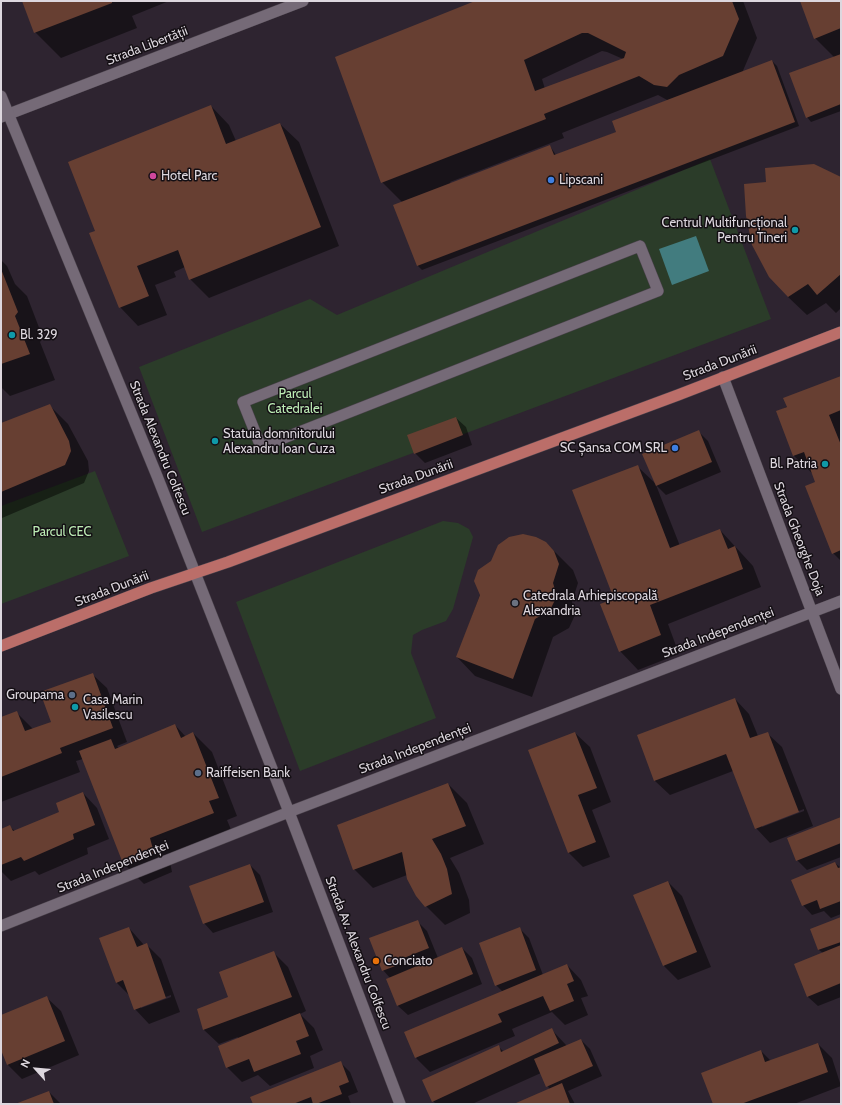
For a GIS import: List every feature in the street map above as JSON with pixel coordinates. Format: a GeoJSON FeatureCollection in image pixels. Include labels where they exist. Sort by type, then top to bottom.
{"type":"FeatureCollection","features":[{"type":"Feature","properties":{"kind":"main road","name":"Strada Dunării"},"geometry":{"type":"LineString","coordinates":[[1,646],[841,332]]}},
{"type":"Feature","properties":{"kind":"street","name":"Strada Libertății"},"geometry":{"type":"LineString","coordinates":[[5,116],[303,1]]}},
{"type":"Feature","properties":{"kind":"street","name":"Strada Alexandru Colfescu"},"geometry":{"type":"LineString","coordinates":[[1,96],[5,116],[195,573],[289,812]]}},
{"type":"Feature","properties":{"kind":"street"},"geometry":{"type":"LineString","coordinates":[[640,246],[658,291],[261,447],[243,402],[640,246]]}},
{"type":"Feature","properties":{"kind":"street","name":"Strada Gheorghe Doja"},"geometry":{"type":"LineString","coordinates":[[723,377],[841,689]]}},
{"type":"Feature","properties":{"kind":"street","name":"Strada Independenței"},"geometry":{"type":"LineString","coordinates":[[1,926],[289,812],[841,601]]}},
{"type":"Feature","properties":{"kind":"street","name":"Strada Av. Alexandru Colfescu"},"geometry":{"type":"LineString","coordinates":[[289,812],[400,1104]]}},
{"type":"Feature","properties":{"kind":"green space","name":"Parcul Catedralei"},"geometry":{"type":"Polygon","coordinates":[[[710,159],[771,319],[202,532],[139,367],[310,299],[337,315],[710,159]]]}},
{"type":"Feature","properties":{"kind":"green space","name":"Parcul CEC"},"geometry":{"type":"Polygon","coordinates":[[[95,471],[129,556],[1,604],[1,506],[95,471]]]}},
{"type":"Feature","properties":{"kind":"green space"},"geometry":{"type":"Polygon","coordinates":[[[443,521],[458,523],[469,529],[473,537],[453,609],[446,621],[413,635],[411,653],[436,718],[300,771],[236,602],[443,521]]]}},
{"type":"Feature","properties":{"kind":"shaded area"},"geometry":{"type":"Polygon","coordinates":[[[696,236],[709,271],[672,285],[659,249],[696,236]]]}},
{"type":"Feature","properties":{"kind":"building"},"geometry":{"type":"Polygon","coordinates":[[[22,1],[112,1],[112,3],[34,33],[22,1]]]}},
{"type":"Feature","properties":{"kind":"building"},"geometry":{"type":"Polygon","coordinates":[[[475,1],[732,1],[739,19],[723,56],[679,75],[667,87],[654,85],[639,76],[544,114],[546,119],[381,183],[335,57],[475,1]],[[582,33],[524,60],[535,91],[624,58],[626,52],[588,33],[582,33]]]}},
{"type":"Feature","properties":{"kind":"building"},"geometry":{"type":"Polygon","coordinates":[[[800,1],[841,1],[841,28],[814,39],[800,1]]]}},
{"type":"Feature","properties":{"kind":"building"},"geometry":{"type":"Polygon","coordinates":[[[841,54],[841,104],[806,118],[789,73],[841,54]]]}},
{"type":"Feature","properties":{"kind":"building","name":"Lipscani"},"geometry":{"type":"Polygon","coordinates":[[[772,60],[795,122],[417,266],[393,205],[550,145],[554,155],[616,132],[612,121],[772,60]]]}},
{"type":"Feature","properties":{"kind":"building"},"geometry":{"type":"Polygon","coordinates":[[[211,105],[226,144],[280,123],[321,227],[189,280],[178,250],[137,266],[149,296],[119,308],[89,233],[95,231],[68,162],[211,105]]]}},
{"type":"Feature","properties":{"kind":"building","name":"Centrul Multifuncțional Pentru Tineri"},"geometry":{"type":"Polygon","coordinates":[[[814,164],[841,177],[841,274],[817,295],[808,284],[788,297],[769,277],[752,245],[746,216],[744,184],[766,182],[765,168],[814,164]]]}},
{"type":"Feature","properties":{"kind":"building","name":"Bl. 329"},"geometry":{"type":"Polygon","coordinates":[[[1,269],[18,312],[15,316],[30,354],[1,364],[1,269]]]}},
{"type":"Feature","properties":{"kind":"building","name":"Bl. Patria"},"geometry":{"type":"Polygon","coordinates":[[[841,376],[841,410],[829,415],[841,445],[841,550],[832,554],[805,486],[815,482],[804,452],[793,456],[776,411],[787,407],[783,398],[841,376]]]}},
{"type":"Feature","properties":{"kind":"building"},"geometry":{"type":"Polygon","coordinates":[[[50,404],[69,441],[71,451],[65,465],[1,492],[1,423],[50,404]]]}},
{"type":"Feature","properties":{"kind":"building"},"geometry":{"type":"Polygon","coordinates":[[[456,417],[463,435],[414,454],[407,435],[456,417]]]}},
{"type":"Feature","properties":{"kind":"building"},"geometry":{"type":"Polygon","coordinates":[[[699,430],[712,462],[656,486],[642,454],[699,430]]]}},
{"type":"Feature","properties":{"kind":"building"},"geometry":{"type":"Polygon","coordinates":[[[638,465],[670,548],[720,529],[728,549],[735,546],[743,569],[650,605],[661,635],[619,652],[600,604],[614,599],[572,490],[638,465]]]}},
{"type":"Feature","properties":{"kind":"building","name":"Catedrala Arhiepiscopală Alexandria"},"geometry":{"type":"Polygon","coordinates":[[[523,534],[536,537],[546,542],[554,551],[559,564],[553,583],[557,596],[550,610],[535,619],[513,679],[456,657],[480,595],[474,581],[478,570],[491,561],[498,545],[509,537],[523,534]]]}},
{"type":"Feature","properties":{"kind":"building"},"geometry":{"type":"Polygon","coordinates":[[[93,673],[113,728],[60,748],[62,753],[1,777],[1,717],[17,711],[25,731],[51,722],[40,692],[93,673]]]}},
{"type":"Feature","properties":{"kind":"building"},"geometry":{"type":"Polygon","coordinates":[[[735,698],[750,738],[768,732],[799,812],[755,829],[726,754],[654,781],[637,735],[735,698]]]}},
{"type":"Feature","properties":{"kind":"building"},"geometry":{"type":"Polygon","coordinates":[[[175,724],[181,738],[193,732],[219,798],[209,801],[214,813],[150,838],[154,853],[124,866],[79,751],[111,739],[115,749],[175,724]]]}},
{"type":"Feature","properties":{"kind":"building"},"geometry":{"type":"Polygon","coordinates":[[[575,732],[597,788],[578,795],[596,842],[568,853],[528,750],[575,732]]]}},
{"type":"Feature","properties":{"kind":"building"},"geometry":{"type":"Polygon","coordinates":[[[448,783],[466,826],[432,839],[441,854],[447,869],[452,894],[425,907],[416,896],[407,879],[402,852],[353,870],[337,825],[448,783]]]}},
{"type":"Feature","properties":{"kind":"building"},"geometry":{"type":"Polygon","coordinates":[[[83,792],[95,825],[73,834],[74,839],[24,861],[21,857],[1,865],[1,829],[10,825],[13,831],[59,812],[56,803],[83,792]]]}},
{"type":"Feature","properties":{"kind":"building"},"geometry":{"type":"Polygon","coordinates":[[[841,817],[841,843],[796,861],[787,838],[841,817]]]}},
{"type":"Feature","properties":{"kind":"building"},"geometry":{"type":"Polygon","coordinates":[[[835,862],[838,868],[841,867],[841,901],[820,909],[817,900],[802,906],[791,880],[835,862]]]}},
{"type":"Feature","properties":{"kind":"building"},"geometry":{"type":"Polygon","coordinates":[[[250,864],[264,902],[203,924],[189,886],[250,864]]]}},
{"type":"Feature","properties":{"kind":"building"},"geometry":{"type":"Polygon","coordinates":[[[668,881],[697,952],[663,966],[633,895],[668,881]]]}},
{"type":"Feature","properties":{"kind":"building"},"geometry":{"type":"Polygon","coordinates":[[[841,917],[841,942],[818,950],[810,929],[841,917]]]}},
{"type":"Feature","properties":{"kind":"building"},"geometry":{"type":"Polygon","coordinates":[[[418,920],[429,948],[396,961],[398,965],[382,971],[369,938],[418,920]]]}},
{"type":"Feature","properties":{"kind":"building"},"geometry":{"type":"Polygon","coordinates":[[[129,927],[137,947],[147,943],[166,998],[134,1010],[123,980],[116,983],[99,938],[129,927]]]}},
{"type":"Feature","properties":{"kind":"building"},"geometry":{"type":"Polygon","coordinates":[[[520,927],[536,970],[495,986],[479,943],[520,927]]]}},
{"type":"Feature","properties":{"kind":"building"},"geometry":{"type":"Polygon","coordinates":[[[841,945],[841,983],[807,997],[794,964],[841,945]]]}},
{"type":"Feature","properties":{"kind":"building"},"geometry":{"type":"Polygon","coordinates":[[[462,947],[473,974],[397,1006],[386,979],[462,947]]]}},
{"type":"Feature","properties":{"kind":"building"},"geometry":{"type":"Polygon","coordinates":[[[274,951],[292,997],[203,1030],[197,1009],[228,997],[219,972],[274,951]]]}},
{"type":"Feature","properties":{"kind":"building"},"geometry":{"type":"Polygon","coordinates":[[[567,964],[574,981],[567,984],[574,1001],[550,1011],[543,996],[498,1014],[502,1022],[415,1058],[404,1032],[567,964]]]}},
{"type":"Feature","properties":{"kind":"building"},"geometry":{"type":"Polygon","coordinates":[[[47,996],[65,1041],[7,1065],[1,1050],[1,1015],[47,996]]]}},
{"type":"Feature","properties":{"kind":"building"},"geometry":{"type":"Polygon","coordinates":[[[300,1013],[309,1036],[296,1041],[301,1054],[254,1072],[249,1059],[226,1068],[218,1046],[300,1013]]]}},
{"type":"Feature","properties":{"kind":"building"},"geometry":{"type":"Polygon","coordinates":[[[552,1028],[559,1043],[432,1102],[422,1080],[499,1045],[501,1052],[552,1028]]]}},
{"type":"Feature","properties":{"kind":"building"},"geometry":{"type":"Polygon","coordinates":[[[581,1039],[593,1066],[546,1087],[534,1059],[581,1039]]]}},
{"type":"Feature","properties":{"kind":"building"},"geometry":{"type":"Polygon","coordinates":[[[818,1043],[828,1072],[741,1104],[713,1104],[701,1073],[761,1050],[765,1062],[818,1043]]]}},
{"type":"Feature","properties":{"kind":"building"},"geometry":{"type":"Polygon","coordinates":[[[341,1061],[349,1082],[339,1086],[342,1094],[316,1104],[313,1104],[311,1097],[293,1104],[253,1104],[250,1097],[341,1061]]]}},
{"type":"Feature","properties":{"kind":"building"},"geometry":{"type":"Polygon","coordinates":[[[562,1083],[570,1104],[516,1104],[516,1103],[562,1083]]]}},
{"type":"Feature","properties":{"kind":"building"},"geometry":{"type":"Polygon","coordinates":[[[49,1091],[54,1104],[15,1104],[49,1091]]]}},
{"type":"Feature","properties":{"kind":"place","name":"Hotel Parc"},"geometry":{"type":"Point","coordinates":[153,176]}},
{"type":"Feature","properties":{"kind":"place","name":"Lipscani"},"geometry":{"type":"Point","coordinates":[551,180]}},
{"type":"Feature","properties":{"kind":"place","name":"Centrul Multifuncțional Pentru Tineri"},"geometry":{"type":"Point","coordinates":[795,230]}},
{"type":"Feature","properties":{"kind":"place","name":"Bl. 329"},"geometry":{"type":"Point","coordinates":[12,335]}},
{"type":"Feature","properties":{"kind":"place","name":"Statuia domnitorului Alexandru Ioan Cuza"},"geometry":{"type":"Point","coordinates":[215,441]}},
{"type":"Feature","properties":{"kind":"place","name":"SC Șansa COM SRL"},"geometry":{"type":"Point","coordinates":[675,448]}},
{"type":"Feature","properties":{"kind":"place","name":"Bl. Patria"},"geometry":{"type":"Point","coordinates":[825,464]}},
{"type":"Feature","properties":{"kind":"place","name":"Catedrala Arhiepiscopală Alexandria"},"geometry":{"type":"Point","coordinates":[515,603]}},
{"type":"Feature","properties":{"kind":"place","name":"Groupama"},"geometry":{"type":"Point","coordinates":[72,695]}},
{"type":"Feature","properties":{"kind":"place","name":"Casa Marin Vasilescu"},"geometry":{"type":"Point","coordinates":[75,707]}},
{"type":"Feature","properties":{"kind":"place","name":"Raiffeisen Bank"},"geometry":{"type":"Point","coordinates":[198,773]}},
{"type":"Feature","properties":{"kind":"place","name":"Conciato"},"geometry":{"type":"Point","coordinates":[376,961]}}]}
